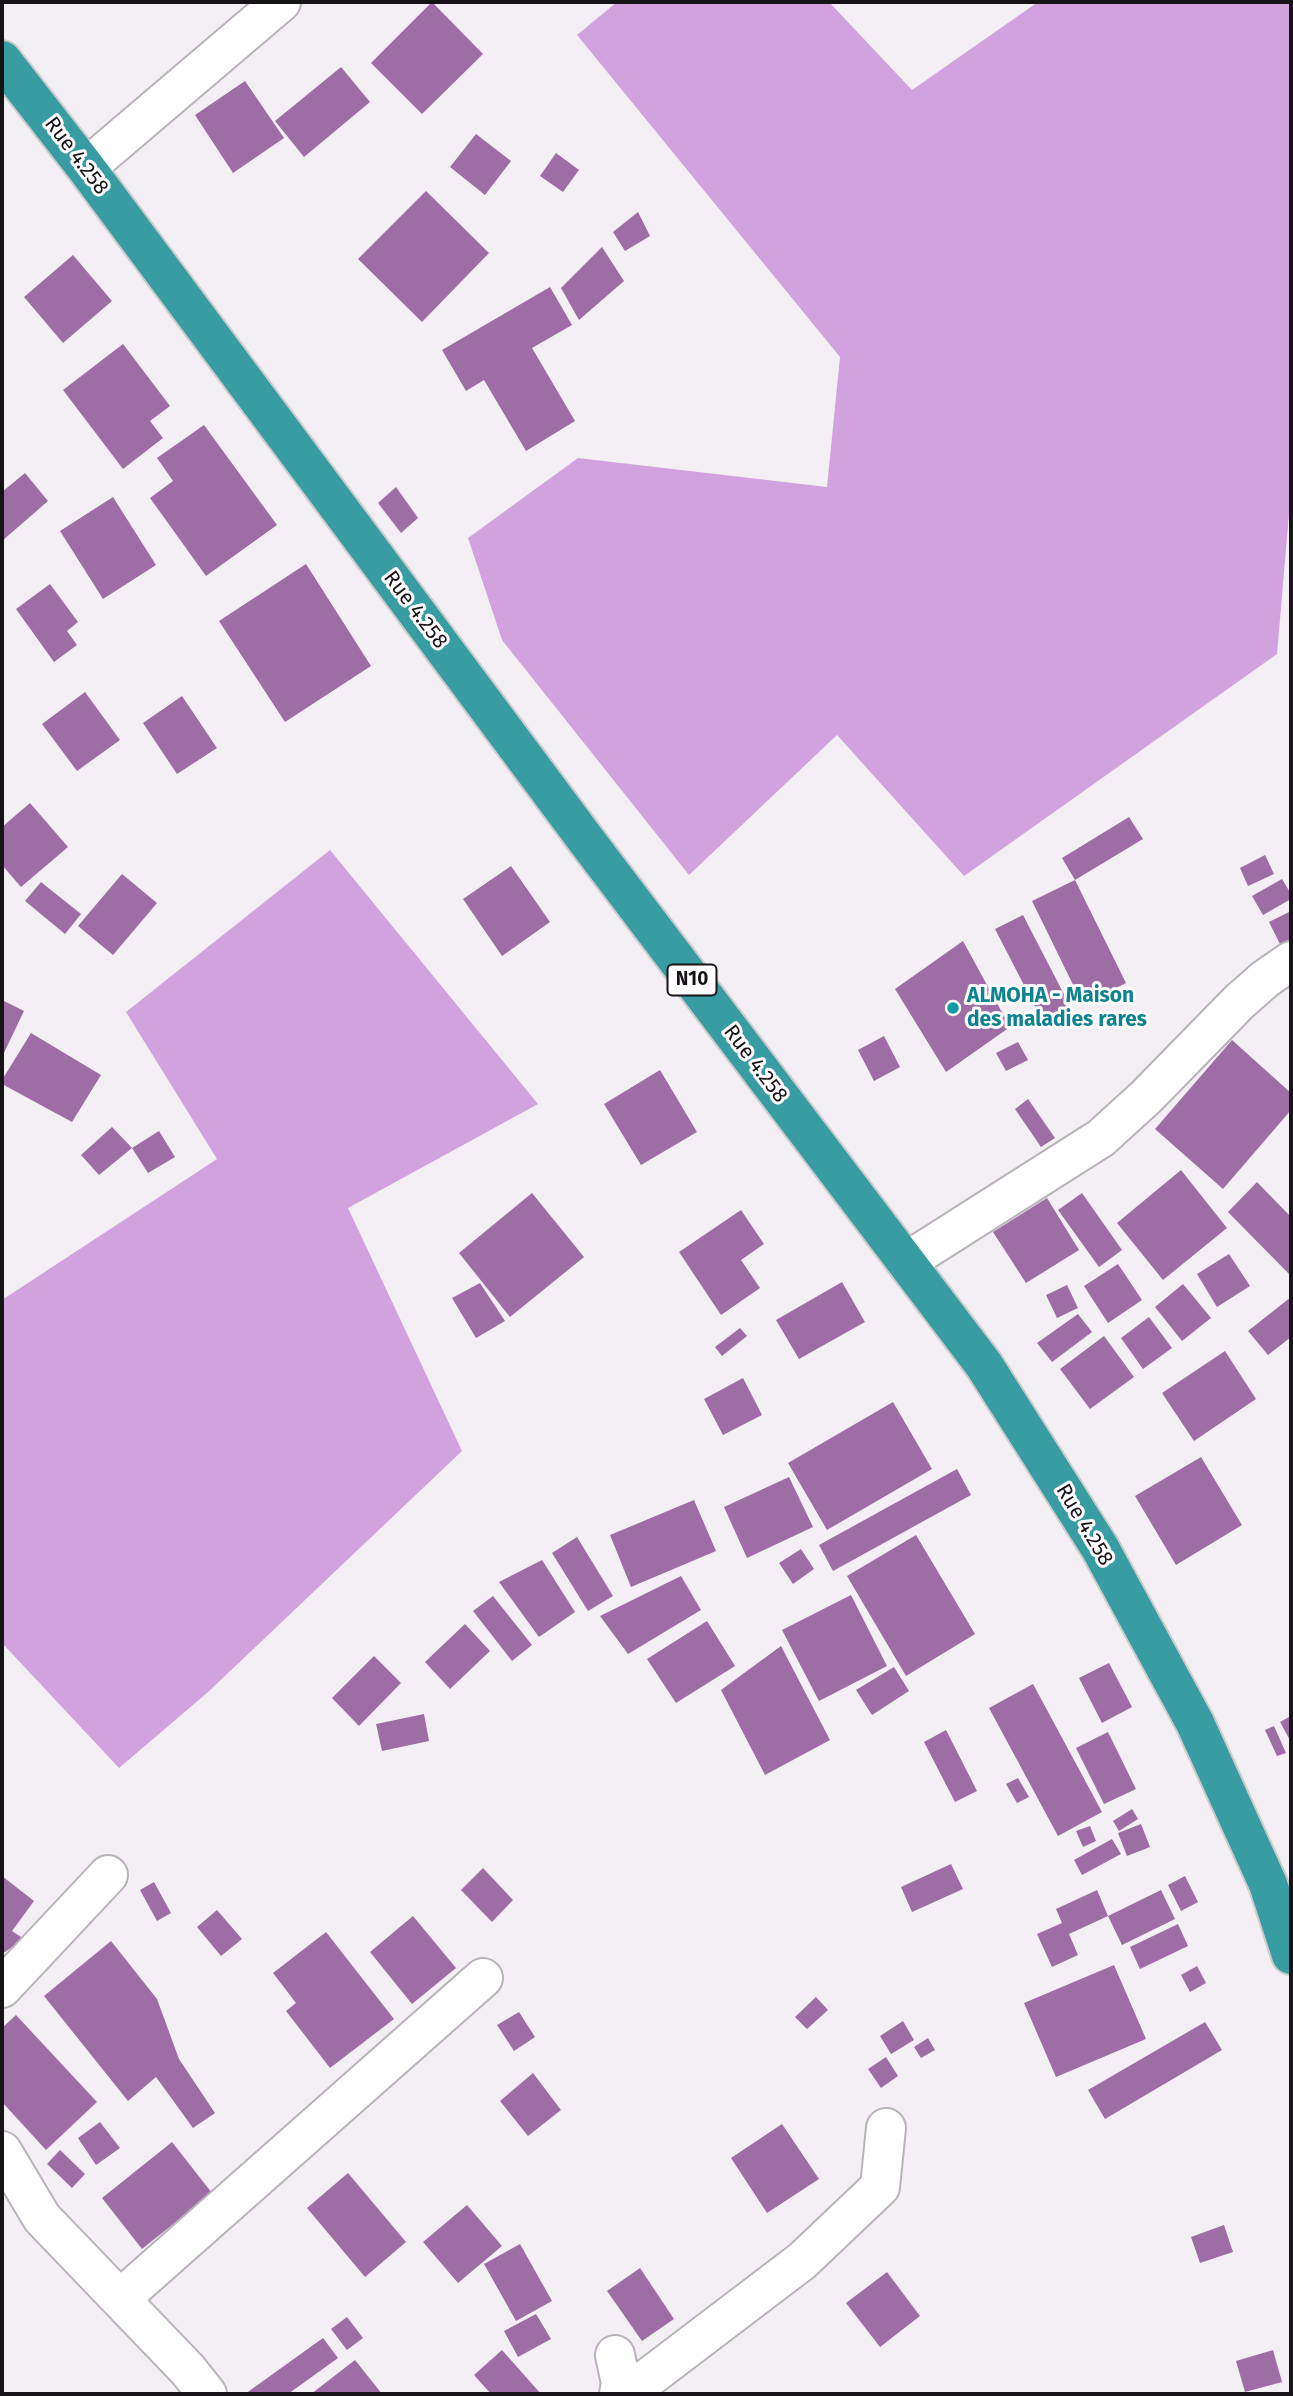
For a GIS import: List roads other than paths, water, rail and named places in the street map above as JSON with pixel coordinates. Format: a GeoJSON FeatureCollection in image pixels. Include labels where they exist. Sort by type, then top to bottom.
{"type":"FeatureCollection","features":[{"type":"Feature","properties":{"kind":"highway","name":"Rue 4.258"},"geometry":{"type":"LineString","coordinates":[[2,60],[86,167],[586,840],[984,1365],[1100,1548],[1195,1723],[1268,1884],[1291,1955]]}},
{"type":"Feature","properties":{"kind":"street"},"geometry":{"type":"LineString","coordinates":[[86,167],[281,2]]}},
{"type":"Feature","properties":{"kind":"street"},"geometry":{"type":"LineString","coordinates":[[905,1262],[1101,1138],[1146,1097],[1239,1002],[1291,961]]}},
{"type":"Feature","properties":{"kind":"street"},"geometry":{"type":"LineString","coordinates":[[2,1988],[108,1875]]}},
{"type":"Feature","properties":{"kind":"street"},"geometry":{"type":"LineString","coordinates":[[120,2299],[483,1978]]}},
{"type":"Feature","properties":{"kind":"street"},"geometry":{"type":"LineString","coordinates":[[627,2394],[802,2262],[880,2187],[886,2128]]}},
{"type":"Feature","properties":{"kind":"street"},"geometry":{"type":"LineString","coordinates":[[2,2151],[42,2218],[188,2370],[207,2394]]}},
{"type":"Feature","properties":{"kind":"street"},"geometry":{"type":"LineString","coordinates":[[615,2355],[621,2383],[619,2394]]}},
{"type":"Feature","properties":{"kind":"place","name":"ALMOHA - Maison des maladies rares"},"geometry":{"type":"Point","coordinates":[953,1008]}}]}
